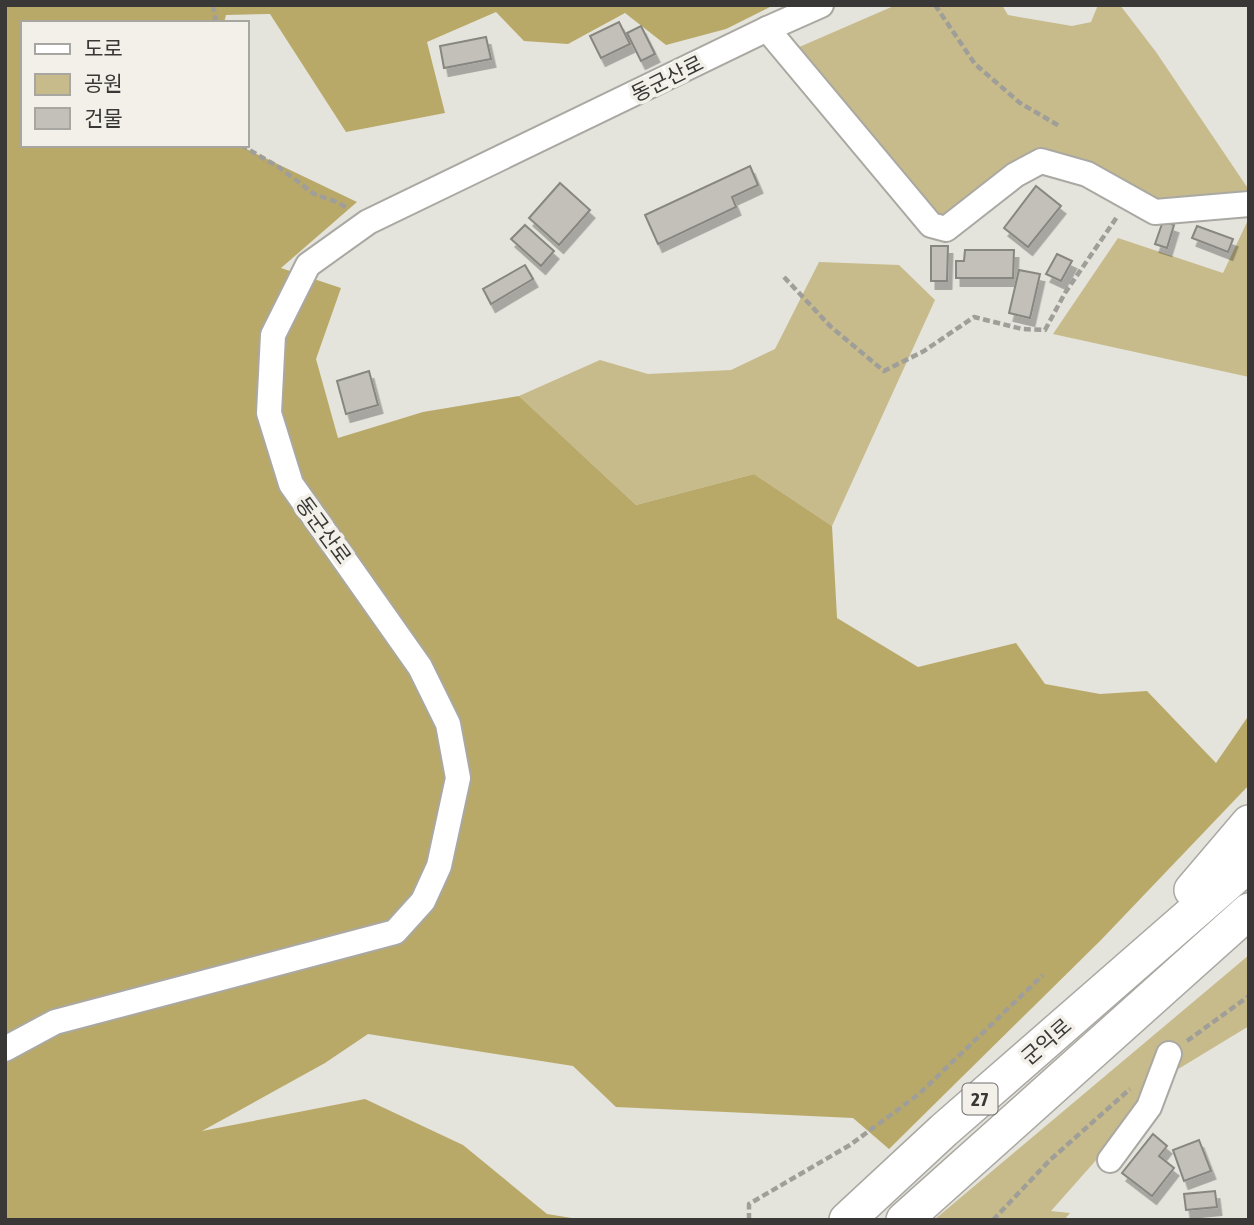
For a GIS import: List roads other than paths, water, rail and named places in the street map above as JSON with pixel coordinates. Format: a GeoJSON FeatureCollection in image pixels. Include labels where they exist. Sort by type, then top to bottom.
{"type":"FeatureCollection","features":[{"type":"Feature","properties":{"kind":"highway"},"geometry":{"type":"LineString","coordinates":[[1115,980],[1249,823]]}},
{"type":"Feature","properties":{"kind":"highway","name":"군익로"},"geometry":{"type":"LineString","coordinates":[[847,1220],[944,1130],[1249,864]]}},
{"type":"Feature","properties":{"kind":"highway","name":"군익로"},"geometry":{"type":"LineString","coordinates":[[904,1220],[1249,911]]}},
{"type":"Feature","properties":{"kind":"street","name":"동군산로"},"geometry":{"type":"LineString","coordinates":[[5,1049],[55,1022],[395,932],[423,901],[439,866],[458,778],[448,724],[420,667],[291,484],[269,413],[273,335],[308,265],[368,222],[821,5]]}},
{"type":"Feature","properties":{"kind":"street"},"geometry":{"type":"LineString","coordinates":[[767,29],[931,225],[946,229],[1015,174],[1041,161],[1087,174],[1155,212],[1249,204]]}},
{"type":"Feature","properties":{"kind":"street"},"geometry":{"type":"LineString","coordinates":[[1110,1160],[1149,1107],[1169,1054]]}}]}
